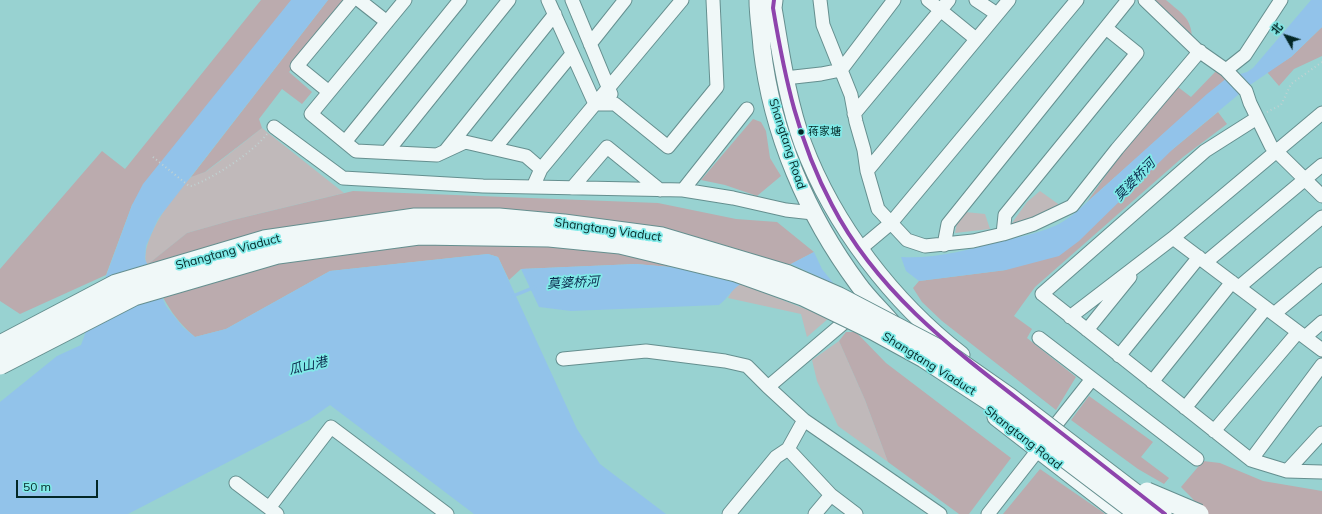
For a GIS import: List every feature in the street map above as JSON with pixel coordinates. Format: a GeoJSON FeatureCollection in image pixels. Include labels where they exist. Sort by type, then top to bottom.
{"type":"FeatureCollection","features":[{"type":"Feature","properties":{"kind":"highway","name":"Shangtang Viaduct"},"geometry":{"type":"LineString","coordinates":[[0,345],[116,284],[264,240],[415,218],[499,218],[564,224],[662,237],[786,274],[839,297],[946,353],[1008,397],[1164,514]]}},
{"type":"Feature","properties":{"kind":"highway","name":"Shangtang Viaduct"},"geometry":{"type":"LineString","coordinates":[[0,365],[134,296],[278,254],[419,235],[549,237],[620,244],[736,272],[803,296],[873,330],[924,358],[991,402],[1075,464],[1139,514]]}},
{"type":"Feature","properties":{"kind":"highway"},"geometry":{"type":"LineString","coordinates":[[1075,464],[1122,514]]}},
{"type":"Feature","properties":{"kind":"highway"},"geometry":{"type":"LineString","coordinates":[[1098,465],[1164,500],[1199,514]]}},
{"type":"Feature","properties":{"kind":"main road","name":"Shangtang Road"},"geometry":{"type":"LineString","coordinates":[[758,0],[766,78],[780,132],[798,185],[824,234],[858,285],[906,339],[973,400],[1122,514]]}},
{"type":"Feature","properties":{"kind":"main road","name":"Shangtang Road"},"geometry":{"type":"LineString","coordinates":[[774,0],[773,8],[785,78],[804,144],[832,206],[860,248],[900,300],[947,344],[1164,514]]}},
{"type":"Feature","properties":{"kind":"street"},"geometry":{"type":"LineString","coordinates":[[329,92],[297,66],[352,0]]}},
{"type":"Feature","properties":{"kind":"street"},"geometry":{"type":"LineString","coordinates":[[360,0],[387,22]]}},
{"type":"Feature","properties":{"kind":"street"},"geometry":{"type":"LineString","coordinates":[[405,0],[311,114],[356,151],[442,154],[465,142],[526,156],[541,168]]}},
{"type":"Feature","properties":{"kind":"street"},"geometry":{"type":"LineString","coordinates":[[345,142],[460,0]]}},
{"type":"Feature","properties":{"kind":"street"},"geometry":{"type":"LineString","coordinates":[[387,152],[509,0]]}},
{"type":"Feature","properties":{"kind":"street"},"geometry":{"type":"LineString","coordinates":[[548,0],[595,104]]}},
{"type":"Feature","properties":{"kind":"street"},"geometry":{"type":"LineString","coordinates":[[572,0],[615,104],[668,147],[717,87],[713,0]]}},
{"type":"Feature","properties":{"kind":"street"},"geometry":{"type":"LineString","coordinates":[[590,44],[626,0]]}},
{"type":"Feature","properties":{"kind":"street"},"geometry":{"type":"LineString","coordinates":[[533,187],[541,168],[682,0]]}},
{"type":"Feature","properties":{"kind":"street"},"geometry":{"type":"LineString","coordinates":[[820,0],[823,25],[851,95],[854,114],[864,150],[867,172],[878,209],[908,240],[924,246],[973,241],[1003,234],[1034,224],[1072,206],[1200,52]]}},
{"type":"Feature","properties":{"kind":"street"},"geometry":{"type":"LineString","coordinates":[[785,78],[841,70],[894,0]]}},
{"type":"Feature","properties":{"kind":"street"},"geometry":{"type":"LineString","coordinates":[[928,0],[944,5],[976,39]]}},
{"type":"Feature","properties":{"kind":"street"},"geometry":{"type":"LineString","coordinates":[[976,0],[998,14]]}},
{"type":"Feature","properties":{"kind":"street"},"geometry":{"type":"LineString","coordinates":[[867,172],[1009,0]]}},
{"type":"Feature","properties":{"kind":"street"},"geometry":{"type":"LineString","coordinates":[[860,248],[891,223],[1077,0]]}},
{"type":"Feature","properties":{"kind":"street"},"geometry":{"type":"LineString","coordinates":[[944,245],[948,224],[1128,0]]}},
{"type":"Feature","properties":{"kind":"street"},"geometry":{"type":"LineString","coordinates":[[1145,0],[1200,52],[1228,71],[1246,91],[1271,146],[1322,196]]}},
{"type":"Feature","properties":{"kind":"street"},"geometry":{"type":"LineString","coordinates":[[1228,71],[1246,55],[1281,0]]}},
{"type":"Feature","properties":{"kind":"street"},"geometry":{"type":"LineString","coordinates":[[1264,26],[1275,18],[1289,0]]}},
{"type":"Feature","properties":{"kind":"street"},"geometry":{"type":"LineString","coordinates":[[854,114],[944,5]]}},
{"type":"Feature","properties":{"kind":"street"},"geometry":{"type":"LineString","coordinates":[[442,154],[555,14]]}},
{"type":"Feature","properties":{"kind":"street"},"geometry":{"type":"LineString","coordinates":[[1003,234],[1005,215],[1137,54],[1106,28]]}},
{"type":"Feature","properties":{"kind":"street"},"geometry":{"type":"LineString","coordinates":[[495,148],[572,54]]}},
{"type":"Feature","properties":{"kind":"street"},"geometry":{"type":"LineString","coordinates":[[595,104],[615,104]]}},
{"type":"Feature","properties":{"kind":"street"},"geometry":{"type":"LineString","coordinates":[[682,190],[747,109]]}},
{"type":"Feature","properties":{"kind":"street"},"geometry":{"type":"LineString","coordinates":[[1070,317],[1173,238],[1322,113]]}},
{"type":"Feature","properties":{"kind":"street"},"geometry":{"type":"LineString","coordinates":[[1257,118],[1205,150],[1042,294],[1251,460],[1287,471],[1322,472]]}},
{"type":"Feature","properties":{"kind":"street"},"geometry":{"type":"LineString","coordinates":[[274,127],[343,178],[533,187],[682,190],[733,198],[786,210],[813,213]]}},
{"type":"Feature","properties":{"kind":"street"},"geometry":{"type":"LineString","coordinates":[[572,188],[607,147],[660,190]]}},
{"type":"Feature","properties":{"kind":"street"},"geometry":{"type":"LineString","coordinates":[[1120,356],[1202,260],[1305,180],[1322,165]]}},
{"type":"Feature","properties":{"kind":"street"},"geometry":{"type":"LineString","coordinates":[[1152,382],[1236,285],[1322,217]]}},
{"type":"Feature","properties":{"kind":"street"},"geometry":{"type":"LineString","coordinates":[[1173,238],[1322,350]]}},
{"type":"Feature","properties":{"kind":"street"},"geometry":{"type":"LineString","coordinates":[[1087,330],[1142,262]]}},
{"type":"Feature","properties":{"kind":"street"},"geometry":{"type":"LineString","coordinates":[[1185,408],[1270,311],[1322,274]]}},
{"type":"Feature","properties":{"kind":"street"},"geometry":{"type":"LineString","coordinates":[[768,386],[871,299]]}},
{"type":"Feature","properties":{"kind":"street"},"geometry":{"type":"LineString","coordinates":[[1214,431],[1301,334],[1322,322]]}},
{"type":"Feature","properties":{"kind":"street"},"geometry":{"type":"LineString","coordinates":[[1039,338],[1197,459]]}},
{"type":"Feature","properties":{"kind":"street"},"geometry":{"type":"LineString","coordinates":[[563,359],[646,350],[717,360],[747,366],[804,420],[940,514]]}},
{"type":"Feature","properties":{"kind":"street"},"geometry":{"type":"LineString","coordinates":[[1251,460],[1322,365]]}},
{"type":"Feature","properties":{"kind":"street"},"geometry":{"type":"LineString","coordinates":[[1054,427],[1092,379]]}},
{"type":"Feature","properties":{"kind":"street"},"geometry":{"type":"LineString","coordinates":[[730,514],[776,457],[788,449],[804,420]]}},
{"type":"Feature","properties":{"kind":"street"},"geometry":{"type":"LineString","coordinates":[[236,483],[273,511],[332,427],[447,514]]}},
{"type":"Feature","properties":{"kind":"street"},"geometry":{"type":"LineString","coordinates":[[1287,471],[1322,433]]}},
{"type":"Feature","properties":{"kind":"street"},"geometry":{"type":"LineString","coordinates":[[788,449],[831,495],[856,514]]}},
{"type":"Feature","properties":{"kind":"street"},"geometry":{"type":"LineString","coordinates":[[988,514],[1038,450]]}},
{"type":"Feature","properties":{"kind":"street"},"geometry":{"type":"LineString","coordinates":[[815,514],[831,495]]}},
{"type":"Feature","properties":{"kind":"path"},"geometry":{"type":"LineString","coordinates":[[1257,118],[1281,104],[1291,84],[1322,62]]}},
{"type":"Feature","properties":{"kind":"path"},"geometry":{"type":"LineString","coordinates":[[153,157],[188,186],[192,186],[201,183],[260,142],[272,127],[274,127]]}},
{"type":"Feature","properties":{"kind":"shaded area"},"geometry":{"type":"Polygon","coordinates":[[[261,0],[292,0],[132,205],[106,275],[20,314],[0,301],[0,269],[102,151],[125,169],[261,0]]]}},
{"type":"Feature","properties":{"kind":"shaded area"},"geometry":{"type":"Polygon","coordinates":[[[328,0],[347,0],[289,72],[312,92],[302,104],[282,89],[259,119],[262,128],[205,172],[191,177],[328,0]]]}},
{"type":"Feature","properties":{"kind":"shaded area"},"geometry":{"type":"Polygon","coordinates":[[[1154,0],[1166,0],[1185,16],[1190,26],[1192,39],[1154,0]]]}},
{"type":"Feature","properties":{"kind":"shaded area"},"geometry":{"type":"Polygon","coordinates":[[[1322,27],[1322,56],[1294,69],[1279,86],[1267,72],[1291,57],[1322,27]]]}},
{"type":"Feature","properties":{"kind":"shaded area"},"geometry":{"type":"Polygon","coordinates":[[[1217,70],[1227,78],[1087,202],[1121,154],[1178,87],[1191,97],[1217,70]]]}},
{"type":"Feature","properties":{"kind":"shaded area"},"geometry":{"type":"Polygon","coordinates":[[[1218,112],[1227,124],[1183,157],[1035,287],[1014,316],[1032,329],[1027,338],[1076,377],[1056,410],[942,321],[922,302],[913,288],[919,281],[1006,270],[1173,149],[1218,112]]]}},
{"type":"Feature","properties":{"kind":"shaded area"},"geometry":{"type":"Polygon","coordinates":[[[753,119],[761,122],[766,131],[770,158],[781,176],[757,196],[725,185],[701,180],[753,119]]]}},
{"type":"Feature","properties":{"kind":"shaded area"},"geometry":{"type":"Polygon","coordinates":[[[262,128],[344,193],[233,220],[187,233],[147,265],[146,256],[152,232],[167,206],[183,185],[192,177],[207,171],[262,128]]]}},
{"type":"Feature","properties":{"kind":"shaded area"},"geometry":{"type":"Polygon","coordinates":[[[353,191],[658,203],[736,219],[777,222],[814,252],[791,264],[681,268],[636,264],[521,269],[509,280],[498,257],[488,254],[330,271],[226,329],[195,337],[179,321],[167,304],[147,265],[187,233],[233,220],[353,191]]]}},
{"type":"Feature","properties":{"kind":"shaded area"},"geometry":{"type":"Polygon","coordinates":[[[1040,191],[1061,206],[1024,223],[1012,223],[1027,202],[1040,191]]]}},
{"type":"Feature","properties":{"kind":"shaded area"},"geometry":{"type":"Polygon","coordinates":[[[965,212],[985,214],[990,229],[955,233],[957,223],[965,212]]]}},
{"type":"Feature","properties":{"kind":"shaded area"},"geometry":{"type":"Polygon","coordinates":[[[741,284],[829,318],[807,337],[801,314],[728,298],[734,287],[741,284]]]}},
{"type":"Feature","properties":{"kind":"shaded area"},"geometry":{"type":"Polygon","coordinates":[[[846,332],[856,332],[886,363],[1011,458],[969,514],[959,514],[888,462],[865,400],[839,341],[846,332]]]}},
{"type":"Feature","properties":{"kind":"shaded area"},"geometry":{"type":"Polygon","coordinates":[[[839,341],[865,400],[888,462],[838,426],[817,381],[812,360],[839,341]]]}},
{"type":"Feature","properties":{"kind":"shaded area"},"geometry":{"type":"Polygon","coordinates":[[[1089,396],[1153,442],[1141,457],[1169,478],[1164,484],[1138,469],[1071,420],[1089,396]]]}},
{"type":"Feature","properties":{"kind":"shaded area"},"geometry":{"type":"Polygon","coordinates":[[[1203,461],[1220,463],[1263,481],[1322,491],[1322,514],[1204,514],[1192,498],[1181,487],[1203,461]]]}},
{"type":"Feature","properties":{"kind":"shaded area"},"geometry":{"type":"Polygon","coordinates":[[[1040,469],[1104,513],[1105,514],[1003,514],[1040,469]]]}},
{"type":"Feature","properties":{"kind":"water","name":"瓜山港"},"geometry":{"type":"Polygon","coordinates":[[[291,0],[328,0],[158,219],[146,246],[145,259],[166,306],[183,327],[195,337],[226,329],[330,271],[488,254],[498,257],[577,429],[600,464],[666,514],[474,514],[330,405],[309,420],[128,514],[0,514],[0,402],[57,356],[81,345],[132,205],[143,184],[291,0]]]}},
{"type":"Feature","properties":{"kind":"water"},"geometry":{"type":"Polygon","coordinates":[[[1311,0],[1322,0],[1322,27],[1291,57],[1250,85],[1173,149],[1079,241],[1059,256],[1006,270],[919,281],[906,271],[901,257],[926,257],[964,251],[1040,232],[1064,221],[1075,213],[1207,94],[1227,78],[1247,72],[1253,68],[1311,0]]]}},
{"type":"Feature","properties":{"kind":"water"},"geometry":{"type":"Polygon","coordinates":[[[814,252],[822,269],[834,284],[791,264],[814,252]]]}},
{"type":"Feature","properties":{"kind":"water"},"geometry":{"type":"Polygon","coordinates":[[[636,264],[681,268],[741,284],[719,305],[571,311],[539,307],[521,269],[636,264]]]}},
{"type":"Feature","properties":{"kind":"waterway","name":"莫婆桥河"},"geometry":{"type":"LineString","coordinates":[[513,296],[535,287]]}},
{"type":"Feature","properties":{"kind":"transit line"},"geometry":{"type":"LineString","coordinates":[[774,0],[773,8],[782,60],[794,109],[810,157],[832,205],[850,236],[870,264],[892,290],[942,338],[995,382],[1165,514]]}},
{"type":"Feature","properties":{"kind":"place","name":"蒋家塘"},"geometry":{"type":"Point","coordinates":[801,132]}}]}
